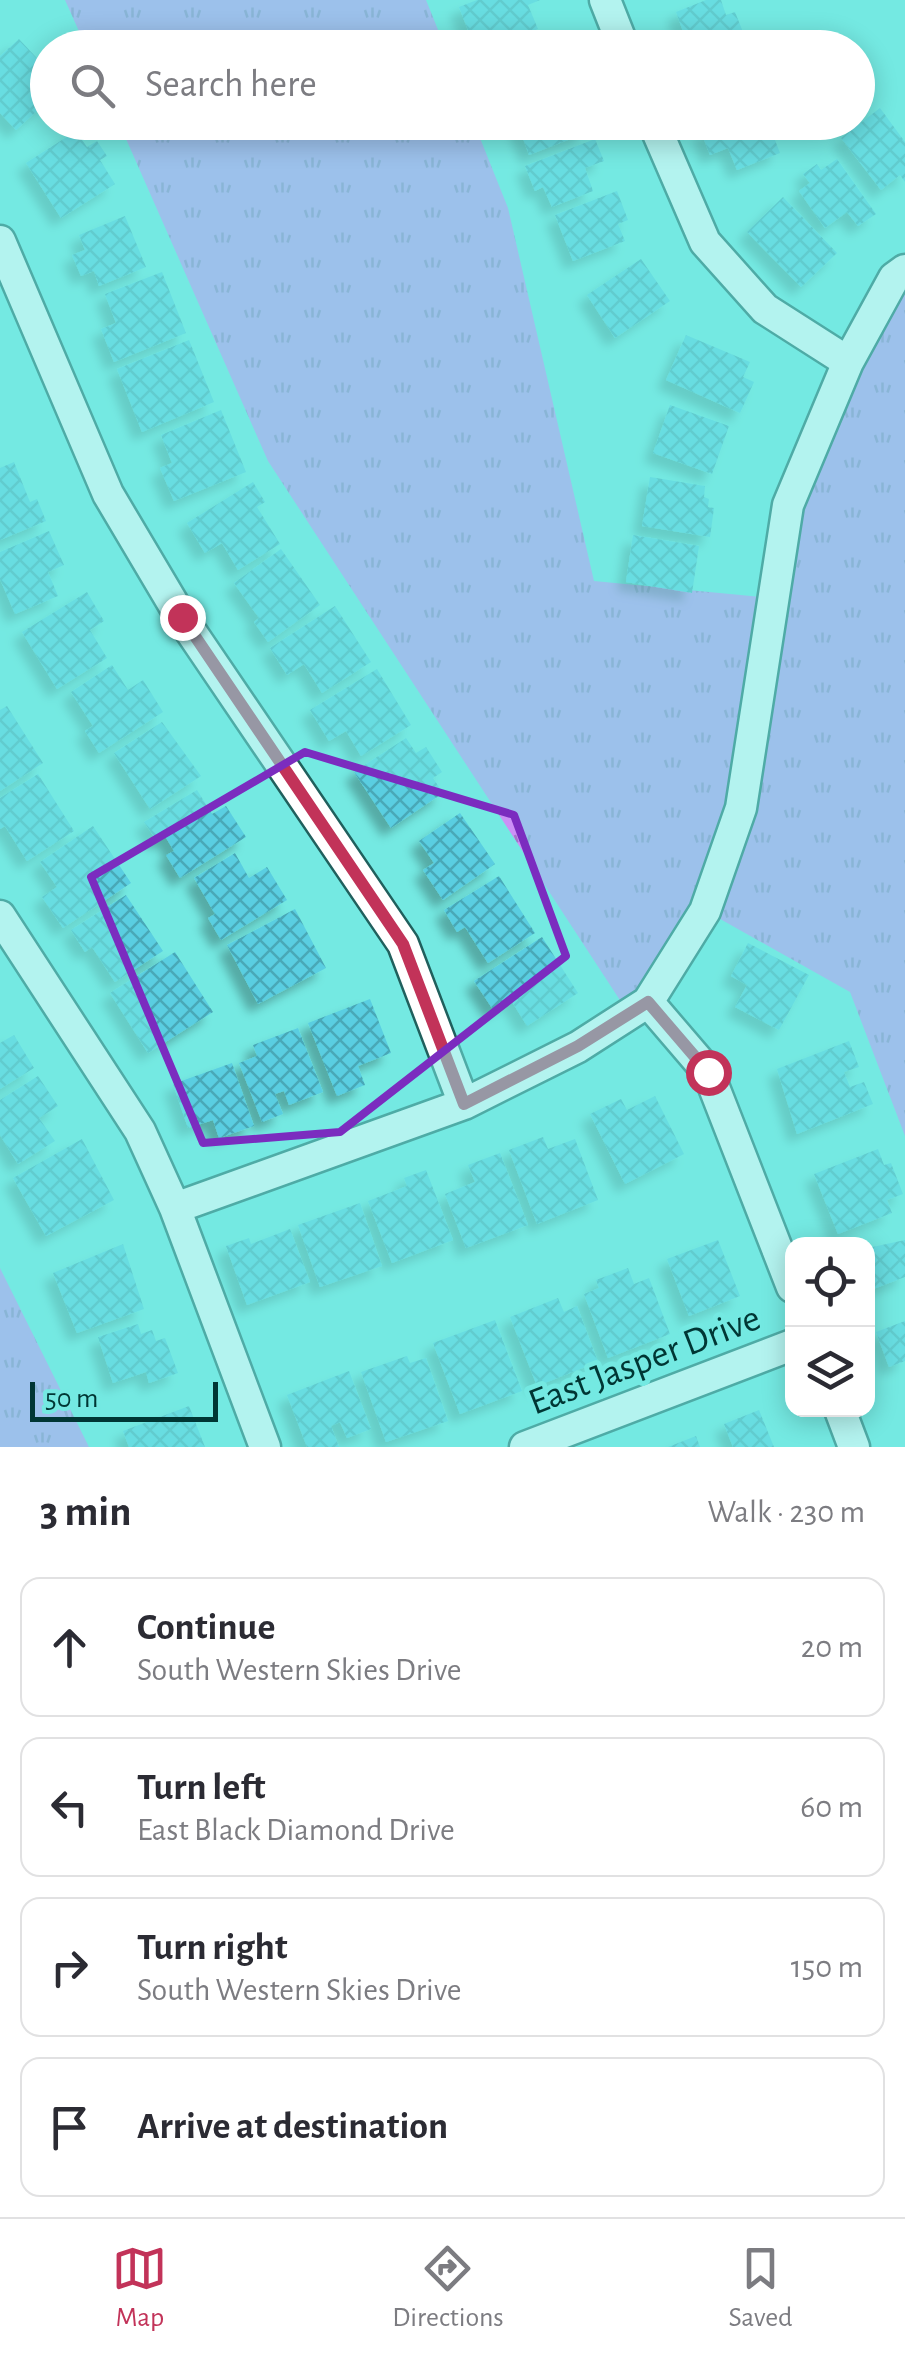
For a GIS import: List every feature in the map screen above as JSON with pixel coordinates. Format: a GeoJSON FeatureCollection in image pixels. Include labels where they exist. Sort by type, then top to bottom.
{"type":"FeatureCollection","features":[{"type":"Feature","properties":{"kind":"street"},"geometry":{"type":"LineString","coordinates":[[605,0],[617,30]]}},
{"type":"Feature","properties":{"kind":"street"},"geometry":{"type":"LineString","coordinates":[[662,140],[704,242],[765,309],[848,362]]}},
{"type":"Feature","properties":{"kind":"street"},"geometry":{"type":"LineString","coordinates":[[0,241],[108,494],[182,617],[403,944],[464,1104]]}},
{"type":"Feature","properties":{"kind":"street"},"geometry":{"type":"LineString","coordinates":[[175,1208],[464,1104],[578,1046],[648,1002],[705,911],[741,808],[788,505],[848,362],[894,278],[905,270]]}},
{"type":"Feature","properties":{"kind":"street"},"geometry":{"type":"LineString","coordinates":[[0,916],[140,1130],[175,1208],[265,1447]]}},
{"type":"Feature","properties":{"kind":"street"},"geometry":{"type":"LineString","coordinates":[[648,1002],[708,1072],[785,1269]]}},
{"type":"Feature","properties":{"kind":"street","name":"East Jasper Drive"},"geometry":{"type":"LineString","coordinates":[[525,1447],[785,1348]]}},
{"type":"Feature","properties":{"kind":"street"},"geometry":{"type":"LineString","coordinates":[[843,1417],[854,1447]]}},
{"type":"Feature","properties":{"kind":"highlighted area"},"geometry":{"type":"Polygon","coordinates":[[[305,752],[514,815],[566,956],[340,1132],[203,1143],[91,877],[305,752]]]}},
{"type":"Feature","properties":{"kind":"green space"},"geometry":{"type":"Polygon","coordinates":[[[65,0],[426,0],[438,30],[78,30],[65,0]]]}},
{"type":"Feature","properties":{"kind":"green space"},"geometry":{"type":"Polygon","coordinates":[[[126,140],[481,140],[508,208],[594,581],[773,598],[788,505],[905,270],[905,1136],[850,992],[706,911],[629,1014],[268,461],[126,140]]]}},
{"type":"Feature","properties":{"kind":"green space"},"geometry":{"type":"Polygon","coordinates":[[[0,1268],[89,1447],[0,1447],[0,1268]]]}},
{"type":"Feature","properties":{"kind":"building"},"geometry":{"type":"Polygon","coordinates":[[[477,0],[540,0],[528,5],[538,29],[468,30],[459,7],[477,0]]]}},
{"type":"Feature","properties":{"kind":"building"},"geometry":{"type":"Polygon","coordinates":[[[706,0],[721,0],[726,15],[735,12],[742,30],[683,30],[676,12],[706,0]]]}},
{"type":"Feature","properties":{"kind":"building"},"geometry":{"type":"Polygon","coordinates":[[[19,39],[30,51],[30,117],[16,130],[0,113],[0,56],[19,39]]]}},
{"type":"Feature","properties":{"kind":"building"},"geometry":{"type":"Polygon","coordinates":[[[880,108],[905,142],[905,182],[900,175],[881,190],[843,140],[875,140],[875,112],[880,108]]]}},
{"type":"Feature","properties":{"kind":"building"},"geometry":{"type":"Polygon","coordinates":[[[62,140],[82,140],[87,147],[97,141],[107,156],[100,160],[115,184],[61,218],[26,163],[62,140]]]}},
{"type":"Feature","properties":{"kind":"building"},"geometry":{"type":"Polygon","coordinates":[[[524,140],[568,140],[529,155],[524,140]]]}},
{"type":"Feature","properties":{"kind":"building"},"geometry":{"type":"Polygon","coordinates":[[[592,140],[604,161],[585,168],[593,191],[552,207],[543,187],[535,191],[525,166],[592,140]]]}},
{"type":"Feature","properties":{"kind":"building"},"geometry":{"type":"Polygon","coordinates":[[[704,140],[775,140],[780,153],[737,170],[728,148],[710,155],[704,140]]]}},
{"type":"Feature","properties":{"kind":"building"},"geometry":{"type":"Polygon","coordinates":[[[837,159],[876,214],[858,226],[847,212],[825,228],[799,191],[810,183],[803,174],[817,164],[821,170],[837,159]]]}},
{"type":"Feature","properties":{"kind":"building"},"geometry":{"type":"Polygon","coordinates":[[[617,191],[628,220],[618,224],[625,241],[573,261],[555,215],[617,191]]]}},
{"type":"Feature","properties":{"kind":"building"},"geometry":{"type":"Polygon","coordinates":[[[783,197],[837,253],[801,287],[747,232],[783,197]]]}},
{"type":"Feature","properties":{"kind":"building"},"geometry":{"type":"Polygon","coordinates":[[[125,216],[146,267],[99,286],[94,271],[81,276],[72,255],[85,250],[79,235],[125,216]]]}},
{"type":"Feature","properties":{"kind":"building"},"geometry":{"type":"Polygon","coordinates":[[[641,259],[670,301],[615,338],[587,295],[641,259]]]}},
{"type":"Feature","properties":{"kind":"building"},"geometry":{"type":"Polygon","coordinates":[[[162,272],[186,333],[114,362],[101,329],[116,323],[105,294],[162,272]]]}},
{"type":"Feature","properties":{"kind":"building"},"geometry":{"type":"Polygon","coordinates":[[[686,335],[750,362],[743,377],[754,382],[740,413],[666,380],[686,335]]]}},
{"type":"Feature","properties":{"kind":"building"},"geometry":{"type":"Polygon","coordinates":[[[189,340],[214,402],[142,432],[117,369],[189,340]]]}},
{"type":"Feature","properties":{"kind":"building"},"geometry":{"type":"Polygon","coordinates":[[[670,405],[729,426],[712,474],[653,453],[670,405]]]}},
{"type":"Feature","properties":{"kind":"building"},"geometry":{"type":"Polygon","coordinates":[[[221,410],[246,472],[174,501],[160,468],[172,463],[161,435],[221,410]]]}},
{"type":"Feature","properties":{"kind":"building"},"geometry":{"type":"Polygon","coordinates":[[[14,462],[30,502],[37,499],[46,521],[0,540],[0,468],[14,462]]]}},
{"type":"Feature","properties":{"kind":"building"},"geometry":{"type":"Polygon","coordinates":[[[650,477],[705,486],[708,507],[714,508],[710,537],[642,526],[650,477]]]}},
{"type":"Feature","properties":{"kind":"building"},"geometry":{"type":"Polygon","coordinates":[[[253,482],[265,502],[257,507],[280,544],[238,570],[222,543],[205,553],[187,523],[253,482]]]}},
{"type":"Feature","properties":{"kind":"building"},"geometry":{"type":"Polygon","coordinates":[[[49,531],[64,565],[48,572],[58,596],[15,614],[0,579],[0,552],[49,531]]]}},
{"type":"Feature","properties":{"kind":"building"},"geometry":{"type":"Polygon","coordinates":[[[633,535],[699,546],[692,593],[626,582],[633,535]]]}},
{"type":"Feature","properties":{"kind":"building"},"geometry":{"type":"Polygon","coordinates":[[[281,549],[320,605],[268,642],[254,622],[259,618],[234,583],[281,549]]]}},
{"type":"Feature","properties":{"kind":"building"},"geometry":{"type":"Polygon","coordinates":[[[87,592],[104,621],[90,630],[107,658],[57,689],[22,632],[87,592]]]}},
{"type":"Feature","properties":{"kind":"building"},"geometry":{"type":"Polygon","coordinates":[[[335,606],[371,662],[322,693],[304,664],[287,675],[270,648],[335,606]]]}},
{"type":"Feature","properties":{"kind":"building"},"geometry":{"type":"Polygon","coordinates":[[[112,665],[128,690],[143,680],[163,712],[99,753],[85,731],[93,726],[71,692],[112,665]]]}},
{"type":"Feature","properties":{"kind":"building"},"geometry":{"type":"Polygon","coordinates":[[[377,669],[411,725],[361,756],[346,731],[329,741],[310,710],[377,669]]]}},
{"type":"Feature","properties":{"kind":"building"},"geometry":{"type":"Polygon","coordinates":[[[7,706],[43,763],[0,791],[0,710],[7,706]]]}},
{"type":"Feature","properties":{"kind":"building"},"geometry":{"type":"Polygon","coordinates":[[[162,722],[201,776],[150,809],[114,753],[162,722]]]}},
{"type":"Feature","properties":{"kind":"building"},"geometry":{"type":"Polygon","coordinates":[[[406,738],[416,753],[426,747],[442,772],[433,778],[443,793],[391,828],[354,772],[406,738]]]}},
{"type":"Feature","properties":{"kind":"building"},"geometry":{"type":"Polygon","coordinates":[[[38,774],[74,831],[27,861],[5,826],[0,829],[0,798],[38,774]]]}},
{"type":"Feature","properties":{"kind":"building"},"geometry":{"type":"Polygon","coordinates":[[[197,790],[212,814],[226,806],[246,837],[180,878],[166,855],[174,851],[165,836],[157,841],[144,822],[197,790]]]}},
{"type":"Feature","properties":{"kind":"building"},"geometry":{"type":"Polygon","coordinates":[[[460,813],[495,864],[443,900],[423,870],[434,863],[419,841],[460,813]]]}},
{"type":"Feature","properties":{"kind":"building"},"geometry":{"type":"Polygon","coordinates":[[[93,826],[131,883],[63,928],[42,897],[57,887],[40,862],[93,826]]]}},
{"type":"Feature","properties":{"kind":"building"},"geometry":{"type":"Polygon","coordinates":[[[235,853],[249,878],[267,867],[287,900],[221,940],[208,918],[215,914],[194,878],[235,853]]]}},
{"type":"Feature","properties":{"kind":"building"},"geometry":{"type":"Polygon","coordinates":[[[499,876],[535,933],[488,963],[465,927],[457,932],[444,910],[499,876]]]}},
{"type":"Feature","properties":{"kind":"building"},"geometry":{"type":"Polygon","coordinates":[[[126,895],[163,951],[115,982],[92,947],[85,952],[71,930],[126,895]]]}},
{"type":"Feature","properties":{"kind":"building"},"geometry":{"type":"Polygon","coordinates":[[[295,909],[326,968],[258,1004],[227,945],[295,909]]]}},
{"type":"Feature","properties":{"kind":"building"},"geometry":{"type":"Polygon","coordinates":[[[542,937],[578,993],[527,1026],[511,1000],[494,1011],[474,981],[542,937]]]}},
{"type":"Feature","properties":{"kind":"building"},"geometry":{"type":"Polygon","coordinates":[[[748,943],[809,975],[779,1030],[735,1007],[747,985],[731,976],[748,943]]]}},
{"type":"Feature","properties":{"kind":"building"},"geometry":{"type":"Polygon","coordinates":[[[175,952],[213,1012],[148,1053],[110,993],[175,952]]]}},
{"type":"Feature","properties":{"kind":"building"},"geometry":{"type":"Polygon","coordinates":[[[370,999],[391,1053],[358,1066],[365,1085],[337,1096],[308,1023],[370,999]]]}},
{"type":"Feature","properties":{"kind":"building"},"geometry":{"type":"Polygon","coordinates":[[[298,1028],[323,1092],[289,1105],[284,1091],[275,1094],[283,1114],[262,1122],[239,1063],[257,1056],[253,1045],[298,1028]]]}},
{"type":"Feature","properties":{"kind":"building"},"geometry":{"type":"Polygon","coordinates":[[[14,1035],[34,1068],[0,1089],[0,1043],[14,1035]]]}},
{"type":"Feature","properties":{"kind":"building"},"geometry":{"type":"Polygon","coordinates":[[[849,1041],[859,1067],[844,1072],[850,1087],[864,1082],[873,1104],[797,1134],[777,1069],[849,1041]]]}},
{"type":"Feature","properties":{"kind":"building"},"geometry":{"type":"Polygon","coordinates":[[[232,1063],[254,1126],[219,1138],[213,1120],[188,1128],[173,1084],[232,1063]]]}},
{"type":"Feature","properties":{"kind":"building"},"geometry":{"type":"Polygon","coordinates":[[[38,1076],[58,1106],[39,1118],[55,1141],[18,1164],[0,1135],[0,1100],[38,1076]]]}},
{"type":"Feature","properties":{"kind":"building"},"geometry":{"type":"Polygon","coordinates":[[[655,1096],[684,1154],[625,1184],[590,1114],[621,1099],[627,1110],[655,1096]]]}},
{"type":"Feature","properties":{"kind":"building"},"geometry":{"type":"Polygon","coordinates":[[[543,1137],[548,1149],[575,1139],[598,1200],[537,1224],[509,1150],[543,1137]]]}},
{"type":"Feature","properties":{"kind":"building"},"geometry":{"type":"Polygon","coordinates":[[[82,1139],[114,1200],[46,1236],[13,1178],[82,1139]]]}},
{"type":"Feature","properties":{"kind":"building"},"geometry":{"type":"Polygon","coordinates":[[[878,1149],[884,1165],[891,1163],[903,1194],[887,1200],[892,1213],[838,1234],[814,1174],[878,1149]]]}},
{"type":"Feature","properties":{"kind":"building"},"geometry":{"type":"Polygon","coordinates":[[[500,1153],[528,1225],[466,1248],[445,1194],[475,1182],[468,1165],[500,1153]]]}},
{"type":"Feature","properties":{"kind":"building"},"geometry":{"type":"Polygon","coordinates":[[[426,1170],[453,1240],[392,1263],[368,1201],[407,1186],[404,1178],[426,1170]]]}},
{"type":"Feature","properties":{"kind":"building"},"geometry":{"type":"Polygon","coordinates":[[[360,1203],[382,1266],[320,1287],[298,1225],[360,1203]]]}},
{"type":"Feature","properties":{"kind":"building"},"geometry":{"type":"Polygon","coordinates":[[[290,1229],[310,1282],[247,1305],[226,1246],[249,1238],[251,1244],[290,1229]]]}},
{"type":"Feature","properties":{"kind":"building"},"geometry":{"type":"Polygon","coordinates":[[[718,1240],[740,1296],[689,1316],[667,1259],[718,1240]]]}},
{"type":"Feature","properties":{"kind":"building"},"geometry":{"type":"Polygon","coordinates":[[[905,1240],[905,1277],[875,1288],[875,1246],[905,1240]]]}},
{"type":"Feature","properties":{"kind":"building"},"geometry":{"type":"Polygon","coordinates":[[[123,1244],[144,1309],[77,1333],[53,1273],[123,1244]]]}},
{"type":"Feature","properties":{"kind":"building"},"geometry":{"type":"Polygon","coordinates":[[[628,1268],[634,1284],[649,1278],[670,1334],[608,1358],[584,1294],[599,1288],[596,1280],[628,1268]]]}},
{"type":"Feature","properties":{"kind":"building"},"geometry":{"type":"Polygon","coordinates":[[[558,1298],[564,1312],[577,1306],[598,1362],[537,1386],[510,1317],[558,1298]]]}},
{"type":"Feature","properties":{"kind":"building"},"geometry":{"type":"Polygon","coordinates":[[[495,1320],[522,1391],[460,1414],[433,1343],[495,1320]]]}},
{"type":"Feature","properties":{"kind":"building"},"geometry":{"type":"Polygon","coordinates":[[[905,1321],[905,1361],[889,1367],[876,1332],[905,1321]]]}},
{"type":"Feature","properties":{"kind":"building"},"geometry":{"type":"Polygon","coordinates":[[[138,1324],[141,1334],[152,1330],[156,1341],[165,1338],[178,1373],[149,1383],[146,1372],[113,1383],[98,1337],[138,1324]]]}},
{"type":"Feature","properties":{"kind":"building"},"geometry":{"type":"Polygon","coordinates":[[[407,1356],[410,1363],[426,1358],[448,1421],[386,1442],[361,1372],[407,1356]]]}},
{"type":"Feature","properties":{"kind":"building"},"geometry":{"type":"Polygon","coordinates":[[[349,1371],[371,1429],[347,1438],[340,1422],[331,1426],[339,1447],[307,1447],[287,1395],[349,1371]]]}},
{"type":"Feature","properties":{"kind":"building"},"geometry":{"type":"Polygon","coordinates":[[[189,1406],[205,1447],[129,1447],[123,1431],[189,1406]]]}},
{"type":"Feature","properties":{"kind":"building"},"geometry":{"type":"Polygon","coordinates":[[[759,1410],[774,1447],[733,1447],[724,1424],[759,1410]]]}},
{"type":"Feature","properties":{"kind":"building"},"geometry":{"type":"Polygon","coordinates":[[[696,1436],[700,1447],[668,1447],[696,1436]]]}},
{"type":"Feature","properties":{"kind":"route"},"geometry":{"type":"LineString","coordinates":[[182,617],[403,944],[464,1104],[578,1046],[648,1002],[708,1072]]}}]}
